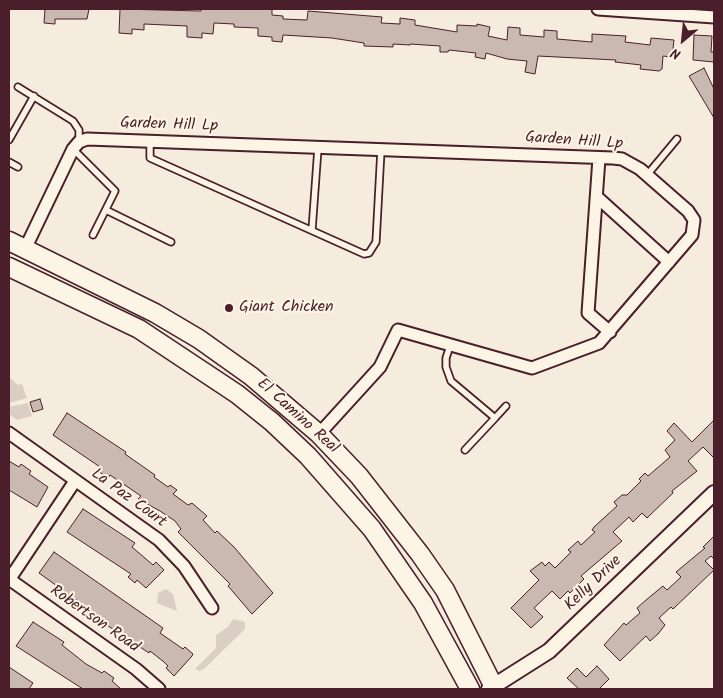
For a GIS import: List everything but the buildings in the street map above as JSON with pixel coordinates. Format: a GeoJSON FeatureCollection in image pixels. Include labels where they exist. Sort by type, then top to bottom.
{"type":"FeatureCollection","features":[{"type":"Feature","properties":{"kind":"main road","name":"El Camino Real"},"geometry":{"type":"LineString","coordinates":[[9,241],[155,313],[199,340],[251,376],[319,434],[359,476],[420,554],[445,590],[493,689]]}},
{"type":"Feature","properties":{"kind":"main road","name":"El Camino Real"},"geometry":{"type":"LineString","coordinates":[[9,267],[139,329],[237,394],[272,422],[308,456],[372,529],[423,603],[470,689]]}},
{"type":"Feature","properties":{"kind":"street"},"geometry":{"type":"LineString","coordinates":[[598,9],[714,17]]}},
{"type":"Feature","properties":{"kind":"street","name":"Garden Hill Lp"},"geometry":{"type":"LineString","coordinates":[[76,145],[87,139],[622,159],[647,175],[688,211],[694,220],[692,235],[599,343],[532,368],[398,330],[380,367],[319,434]]}},
{"type":"Feature","properties":{"kind":"street"},"geometry":{"type":"LineString","coordinates":[[26,249],[76,145]]}},
{"type":"Feature","properties":{"kind":"street"},"geometry":{"type":"LineString","coordinates":[[599,158],[588,313],[610,332]]}},
{"type":"Feature","properties":{"kind":"street"},"geometry":{"type":"LineString","coordinates":[[597,197],[669,262]]}},
{"type":"Feature","properties":{"kind":"street","name":"La Paz Court"},"geometry":{"type":"LineString","coordinates":[[9,433],[159,540],[184,566],[212,608]]}},
{"type":"Feature","properties":{"kind":"street"},"geometry":{"type":"LineString","coordinates":[[9,579],[75,481]]}},
{"type":"Feature","properties":{"kind":"street","name":"Kelly Drive"},"geometry":{"type":"LineString","coordinates":[[493,689],[549,651],[714,493]]}},
{"type":"Feature","properties":{"kind":"street","name":"Robertson Road"},"geometry":{"type":"LineString","coordinates":[[9,579],[136,669],[159,689]]}},
{"type":"Feature","properties":{"kind":"lane"},"geometry":{"type":"LineString","coordinates":[[18,87],[73,121],[79,130],[76,145],[115,190],[93,235]]}},
{"type":"Feature","properties":{"kind":"lane"},"geometry":{"type":"LineString","coordinates":[[9,140],[34,96]]}},
{"type":"Feature","properties":{"kind":"lane"},"geometry":{"type":"LineString","coordinates":[[647,175],[676,139]]}},
{"type":"Feature","properties":{"kind":"lane"},"geometry":{"type":"LineString","coordinates":[[150,141],[150,158],[364,254],[370,253],[376,242],[381,150]]}},
{"type":"Feature","properties":{"kind":"lane"},"geometry":{"type":"LineString","coordinates":[[312,230],[318,147]]}},
{"type":"Feature","properties":{"kind":"lane"},"geometry":{"type":"LineString","coordinates":[[9,162],[18,167]]}},
{"type":"Feature","properties":{"kind":"lane"},"geometry":{"type":"LineString","coordinates":[[106,210],[171,242]]}},
{"type":"Feature","properties":{"kind":"lane"},"geometry":{"type":"LineString","coordinates":[[450,346],[446,358],[446,367],[451,380],[495,418]]}},
{"type":"Feature","properties":{"kind":"lane"},"geometry":{"type":"LineString","coordinates":[[466,450],[506,406]]}},
{"type":"Feature","properties":{"kind":"shaded area"},"geometry":{"type":"Polygon","coordinates":[[[9,377],[18,385],[22,384],[27,398],[9,403],[9,377]]]}},
{"type":"Feature","properties":{"kind":"shaded area"},"geometry":{"type":"Polygon","coordinates":[[[28,403],[32,416],[17,420],[9,414],[9,407],[28,403]]]}},
{"type":"Feature","properties":{"kind":"shaded area"},"geometry":{"type":"Polygon","coordinates":[[[166,589],[173,594],[177,611],[157,603],[158,593],[166,589]]]}},
{"type":"Feature","properties":{"kind":"shaded area"},"geometry":{"type":"Polygon","coordinates":[[[233,619],[245,622],[245,629],[204,669],[199,671],[195,669],[216,648],[216,635],[228,627],[233,619]]]}},
{"type":"Feature","properties":{"kind":"place","name":"Giant Chicken"},"geometry":{"type":"Point","coordinates":[229,308]}}]}
